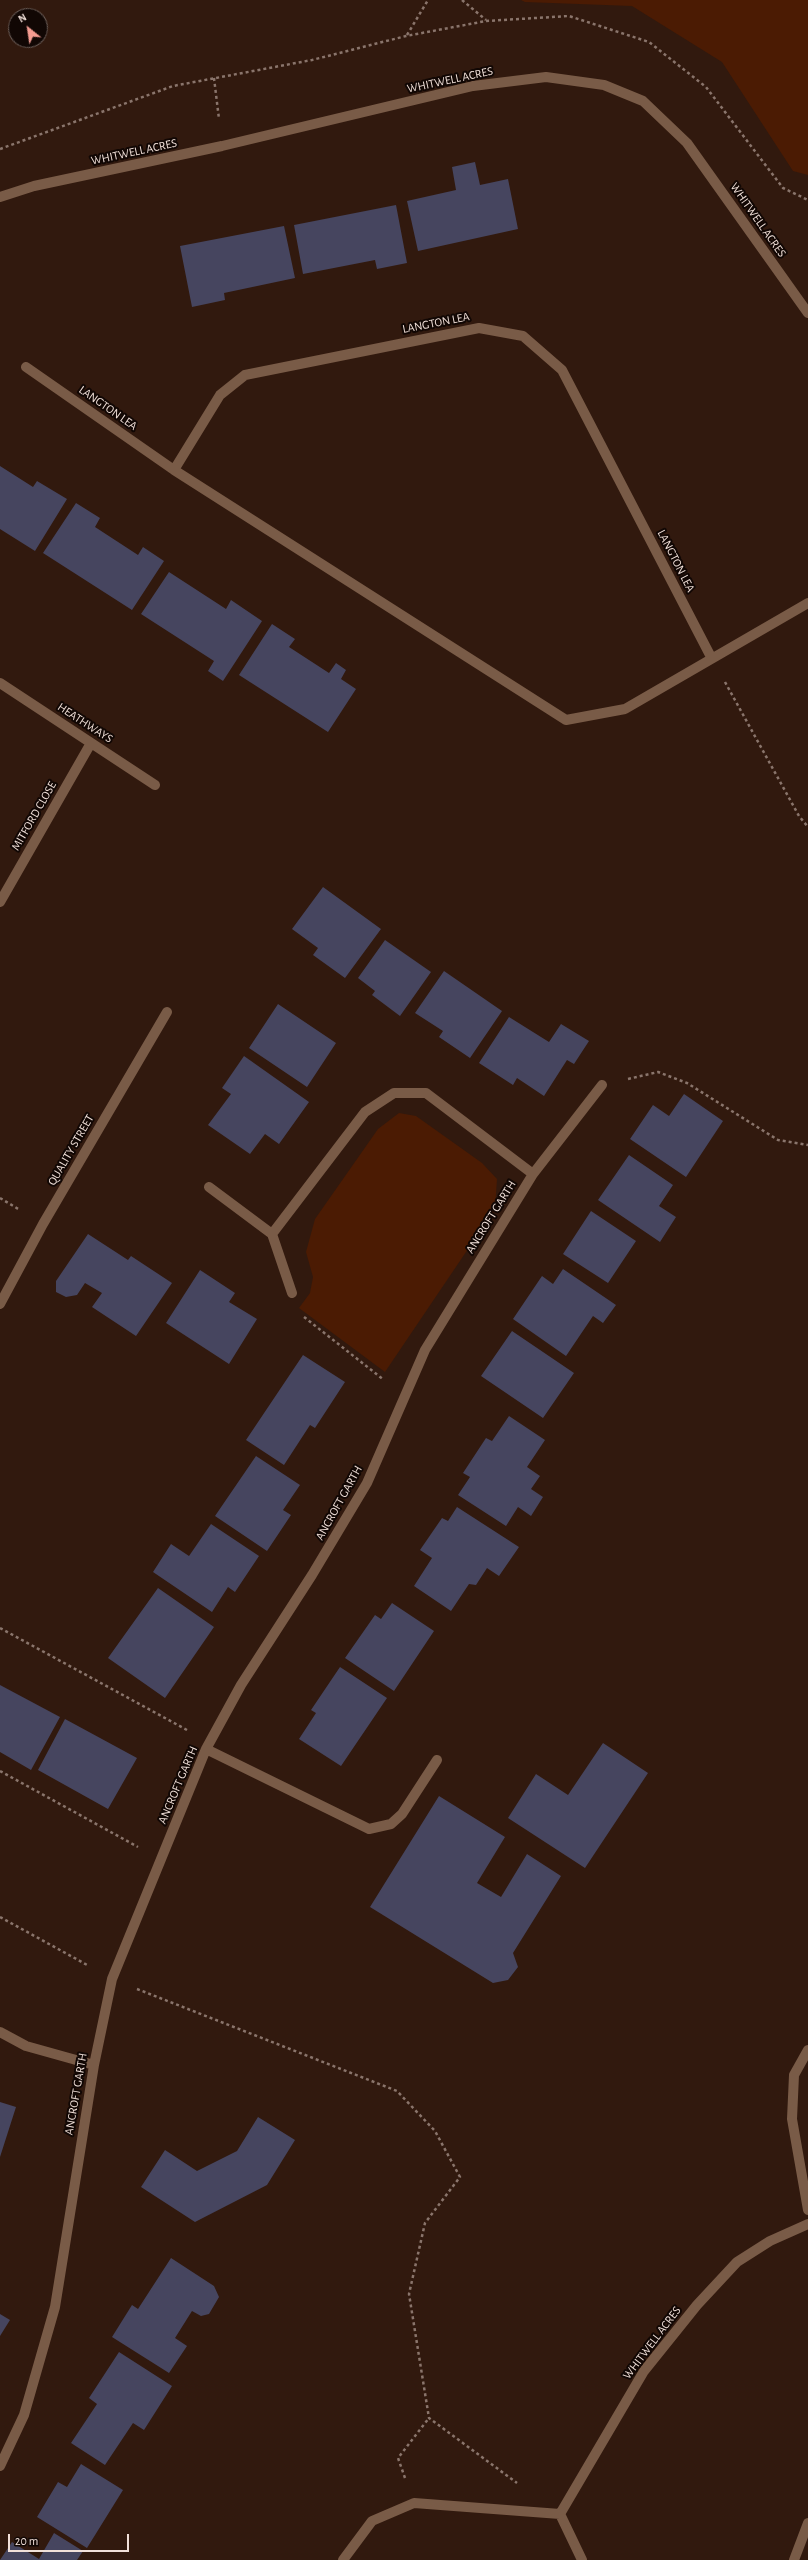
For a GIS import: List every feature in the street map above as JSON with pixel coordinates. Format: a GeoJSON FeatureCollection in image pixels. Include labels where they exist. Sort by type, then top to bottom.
{"type":"FeatureCollection","features":[{"type":"Feature","properties":{"kind":"street","name":"WHITWELL ACRES"},"geometry":{"type":"LineString","coordinates":[[0,197],[34,186],[222,146],[473,86],[546,77],[604,84],[643,101],[687,143],[808,313]]}},
{"type":"Feature","properties":{"kind":"street","name":"LANGTON LEA"},"geometry":{"type":"LineString","coordinates":[[174,470],[220,395],[245,375],[479,328],[523,336],[562,370],[711,657]]}},
{"type":"Feature","properties":{"kind":"street","name":"LANGTON LEA"},"geometry":{"type":"LineString","coordinates":[[26,367],[174,470],[566,720],[625,709],[711,657],[808,603]]}},
{"type":"Feature","properties":{"kind":"street","name":"HEATHWAYS"},"geometry":{"type":"LineString","coordinates":[[0,683],[155,785]]}},
{"type":"Feature","properties":{"kind":"street","name":"MITFORD CLOSE"},"geometry":{"type":"LineString","coordinates":[[0,902],[91,743]]}},
{"type":"Feature","properties":{"kind":"street","name":"QUALITY STREET"},"geometry":{"type":"LineString","coordinates":[[0,1304],[43,1224],[167,1012]]}},
{"type":"Feature","properties":{"kind":"street","name":"ANCROFT GARTH"},"geometry":{"type":"LineString","coordinates":[[0,2466],[24,2415],[55,2307],[94,2065],[112,1979],[208,1746],[241,1685],[312,1575],[367,1483],[424,1350],[533,1174],[602,1085]]}},
{"type":"Feature","properties":{"kind":"street","name":"ANCROFT GARTH"},"geometry":{"type":"LineString","coordinates":[[272,1234],[365,1112],[394,1093],[426,1093],[533,1174]]}},
{"type":"Feature","properties":{"kind":"street"},"geometry":{"type":"LineString","coordinates":[[209,1187],[272,1234],[292,1293]]}},
{"type":"Feature","properties":{"kind":"street"},"geometry":{"type":"LineString","coordinates":[[208,1746],[369,1830],[386,1827],[397,1819],[437,1760]]}},
{"type":"Feature","properties":{"kind":"street"},"geometry":{"type":"LineString","coordinates":[[0,2032],[26,2046],[94,2065]]}},
{"type":"Feature","properties":{"kind":"street"},"geometry":{"type":"LineString","coordinates":[[808,2050],[794,2075],[792,2119],[808,2210]]}},
{"type":"Feature","properties":{"kind":"street","name":"WHITWELL ACRES"},"geometry":{"type":"LineString","coordinates":[[560,2514],[644,2371],[697,2305],[737,2262],[770,2241],[808,2224]]}},
{"type":"Feature","properties":{"kind":"street"},"geometry":{"type":"LineString","coordinates":[[344,2560],[372,2521],[414,2503],[560,2514],[582,2560]]}},
{"type":"Feature","properties":{"kind":"street"},"geometry":{"type":"LineString","coordinates":[[794,2560],[808,2523]]}},
{"type":"Feature","properties":{"kind":"path"},"geometry":{"type":"LineString","coordinates":[[406,36],[428,0]]}},
{"type":"Feature","properties":{"kind":"path"},"geometry":{"type":"LineString","coordinates":[[462,0],[486,21]]}},
{"type":"Feature","properties":{"kind":"path"},"geometry":{"type":"LineString","coordinates":[[214,78],[222,146]]}},
{"type":"Feature","properties":{"kind":"path"},"geometry":{"type":"LineString","coordinates":[[711,657],[799,816],[808,827]]}},
{"type":"Feature","properties":{"kind":"path"},"geometry":{"type":"LineString","coordinates":[[602,1085],[658,1072],[687,1083],[778,1140],[808,1145]]}},
{"type":"Feature","properties":{"kind":"path"},"geometry":{"type":"LineString","coordinates":[[292,1293],[291,1306],[405,1396]]}},
{"type":"Feature","properties":{"kind":"path"},"geometry":{"type":"LineString","coordinates":[[0,1628],[208,1746]]}},
{"type":"Feature","properties":{"kind":"path"},"geometry":{"type":"LineString","coordinates":[[0,1771],[161,1859]]}},
{"type":"Feature","properties":{"kind":"path"},"geometry":{"type":"LineString","coordinates":[[0,1917],[112,1979],[397,2091],[435,2131],[460,2177],[424,2223],[409,2294],[429,2418],[522,2486]]}},
{"type":"Feature","properties":{"kind":"path"},"geometry":{"type":"LineString","coordinates":[[414,2503],[398,2458],[429,2418]]}},
{"type":"Feature","properties":{"kind":"shaded area"},"geometry":{"type":"Polygon","coordinates":[[[521,0],[808,0],[808,175],[793,171],[722,62],[632,6],[525,2],[521,0]]]}},
{"type":"Feature","properties":{"kind":"shaded area"},"geometry":{"type":"Polygon","coordinates":[[[399,1113],[416,1116],[482,1163],[497,1179],[495,1209],[385,1372],[299,1308],[310,1293],[313,1277],[306,1252],[315,1219],[378,1129],[399,1113]]]}},
{"type":"Feature","properties":{"kind":"building"},"geometry":{"type":"Polygon","coordinates":[[[475,162],[480,185],[508,179],[518,229],[418,251],[407,201],[456,190],[452,167],[475,162]]]}},
{"type":"Feature","properties":{"kind":"building"},"geometry":{"type":"Polygon","coordinates":[[[396,205],[407,263],[377,269],[375,260],[303,274],[294,225],[396,205]]]}},
{"type":"Feature","properties":{"kind":"building"},"geometry":{"type":"Polygon","coordinates":[[[284,226],[295,278],[224,293],[225,300],[192,307],[180,246],[284,226]]]}},
{"type":"Feature","properties":{"kind":"building"},"geometry":{"type":"Polygon","coordinates":[[[0,466],[33,487],[37,481],[67,499],[35,551],[0,529],[0,466]]]}},
{"type":"Feature","properties":{"kind":"building"},"geometry":{"type":"Polygon","coordinates":[[[76,503],[100,518],[95,527],[138,555],[143,547],[164,561],[132,610],[43,553],[76,503]]]}},
{"type":"Feature","properties":{"kind":"building"},"geometry":{"type":"Polygon","coordinates":[[[169,572],[226,609],[231,600],[262,621],[223,681],[208,671],[214,661],[141,614],[169,572]]]}},
{"type":"Feature","properties":{"kind":"building"},"geometry":{"type":"Polygon","coordinates":[[[272,624],[295,639],[289,647],[329,673],[336,663],[346,670],[341,679],[356,689],[328,732],[239,675],[272,624]]]}},
{"type":"Feature","properties":{"kind":"building"},"geometry":{"type":"Polygon","coordinates":[[[323,887],[381,929],[345,978],[313,955],[318,948],[292,929],[323,887]]]}},
{"type":"Feature","properties":{"kind":"building"},"geometry":{"type":"Polygon","coordinates":[[[385,940],[431,972],[400,1016],[372,995],[375,991],[358,978],[385,940]]]}},
{"type":"Feature","properties":{"kind":"building"},"geometry":{"type":"Polygon","coordinates":[[[444,971],[502,1011],[470,1058],[439,1037],[443,1031],[415,1013],[444,971]]]}},
{"type":"Feature","properties":{"kind":"building"},"geometry":{"type":"Polygon","coordinates":[[[278,1004],[336,1043],[307,1087],[249,1048],[278,1004]]]}},
{"type":"Feature","properties":{"kind":"building"},"geometry":{"type":"Polygon","coordinates":[[[509,1017],[549,1042],[561,1024],[589,1041],[574,1064],[567,1060],[544,1096],[517,1078],[513,1085],[479,1063],[509,1017]]]}},
{"type":"Feature","properties":{"kind":"building"},"geometry":{"type":"Polygon","coordinates":[[[244,1056],[309,1102],[279,1144],[265,1134],[250,1154],[208,1125],[231,1094],[222,1088],[244,1056]]]}},
{"type":"Feature","properties":{"kind":"building"},"geometry":{"type":"Polygon","coordinates":[[[684,1094],[723,1121],[686,1177],[630,1139],[653,1105],[669,1116],[684,1094]]]}},
{"type":"Feature","properties":{"kind":"building"},"geometry":{"type":"Polygon","coordinates":[[[629,1155],[673,1185],[659,1206],[676,1217],[660,1242],[598,1200],[629,1155]]]}},
{"type":"Feature","properties":{"kind":"building"},"geometry":{"type":"Polygon","coordinates":[[[591,1211],[636,1241],[608,1283],[563,1254],[591,1211]]]}},
{"type":"Feature","properties":{"kind":"building"},"geometry":{"type":"Polygon","coordinates":[[[88,1234],[128,1260],[131,1256],[172,1283],[136,1336],[92,1307],[102,1293],[85,1283],[77,1295],[66,1297],[56,1292],[56,1281],[88,1234]]]}},
{"type":"Feature","properties":{"kind":"building"},"geometry":{"type":"Polygon","coordinates":[[[563,1269],[616,1305],[603,1323],[593,1316],[566,1356],[513,1319],[542,1276],[553,1284],[563,1269]]]}},
{"type":"Feature","properties":{"kind":"building"},"geometry":{"type":"Polygon","coordinates":[[[200,1270],[235,1293],[229,1302],[257,1319],[229,1364],[166,1323],[200,1270]]]}},
{"type":"Feature","properties":{"kind":"building"},"geometry":{"type":"Polygon","coordinates":[[[512,1331],[574,1373],[543,1418],[481,1376],[512,1331]]]}},
{"type":"Feature","properties":{"kind":"building"},"geometry":{"type":"Polygon","coordinates":[[[303,1355],[345,1382],[315,1428],[310,1425],[284,1465],[246,1440],[303,1355]]]}},
{"type":"Feature","properties":{"kind":"building"},"geometry":{"type":"Polygon","coordinates":[[[509,1416],[545,1440],[527,1467],[540,1476],[531,1489],[543,1497],[531,1516],[518,1507],[506,1526],[458,1495],[470,1477],[463,1473],[486,1438],[492,1441],[509,1416]]]}},
{"type":"Feature","properties":{"kind":"building"},"geometry":{"type":"Polygon","coordinates":[[[256,1456],[300,1485],[283,1510],[291,1515],[267,1551],[215,1516],[256,1456]]]}},
{"type":"Feature","properties":{"kind":"building"},"geometry":{"type":"Polygon","coordinates":[[[457,1507],[519,1547],[499,1576],[487,1568],[476,1585],[469,1584],[451,1611],[414,1586],[432,1558],[420,1550],[442,1518],[448,1521],[457,1507]]]}},
{"type":"Feature","properties":{"kind":"building"},"geometry":{"type":"Polygon","coordinates":[[[211,1524],[259,1556],[235,1592],[228,1587],[212,1612],[153,1572],[171,1544],[189,1556],[211,1524]]]}},
{"type":"Feature","properties":{"kind":"building"},"geometry":{"type":"Polygon","coordinates":[[[158,1588],[214,1627],[165,1698],[108,1658],[158,1588]]]}},
{"type":"Feature","properties":{"kind":"building"},"geometry":{"type":"Polygon","coordinates":[[[392,1603],[434,1631],[394,1691],[345,1658],[375,1615],[381,1619],[392,1603]]]}},
{"type":"Feature","properties":{"kind":"building"},"geometry":{"type":"Polygon","coordinates":[[[340,1667],[387,1698],[341,1766],[299,1739],[316,1713],[311,1710],[340,1667]]]}},
{"type":"Feature","properties":{"kind":"building"},"geometry":{"type":"Polygon","coordinates":[[[0,1685],[60,1717],[31,1770],[0,1752],[0,1685]]]}},
{"type":"Feature","properties":{"kind":"building"},"geometry":{"type":"Polygon","coordinates":[[[65,1719],[137,1758],[108,1809],[38,1770],[65,1719]]]}},
{"type":"Feature","properties":{"kind":"building"},"geometry":{"type":"Polygon","coordinates":[[[603,1743],[648,1773],[585,1868],[508,1818],[536,1774],[568,1795],[603,1743]]]}},
{"type":"Feature","properties":{"kind":"building"},"geometry":{"type":"Polygon","coordinates":[[[439,1796],[505,1837],[477,1883],[501,1897],[527,1854],[561,1876],[513,1953],[518,1967],[508,1980],[493,1983],[370,1907],[439,1796]]]}},
{"type":"Feature","properties":{"kind":"building"},"geometry":{"type":"Polygon","coordinates":[[[0,2102],[16,2107],[0,2157],[0,2102]]]}},
{"type":"Feature","properties":{"kind":"building"},"geometry":{"type":"Polygon","coordinates":[[[258,2117],[295,2140],[267,2185],[195,2222],[141,2187],[165,2150],[197,2171],[237,2151],[258,2117]]]}},
{"type":"Feature","properties":{"kind":"building"},"geometry":{"type":"Polygon","coordinates":[[[171,2258],[214,2286],[219,2297],[209,2314],[201,2316],[192,2311],[175,2338],[187,2346],[169,2373],[112,2337],[132,2305],[138,2309],[171,2258]]]}},
{"type":"Feature","properties":{"kind":"building"},"geometry":{"type":"Polygon","coordinates":[[[0,2314],[10,2320],[0,2336],[0,2314]]]}},
{"type":"Feature","properties":{"kind":"building"},"geometry":{"type":"Polygon","coordinates":[[[119,2352],[172,2386],[144,2430],[133,2423],[105,2465],[71,2443],[97,2404],[89,2398],[119,2352]]]}},
{"type":"Feature","properties":{"kind":"building"},"geometry":{"type":"Polygon","coordinates":[[[81,2464],[123,2490],[87,2548],[37,2517],[58,2482],[67,2487],[81,2464]]]}},
{"type":"Feature","properties":{"kind":"building"},"geometry":{"type":"Polygon","coordinates":[[[54,2533],[83,2551],[77,2560],[0,2560],[12,2542],[39,2559],[54,2533]]]}}]}
